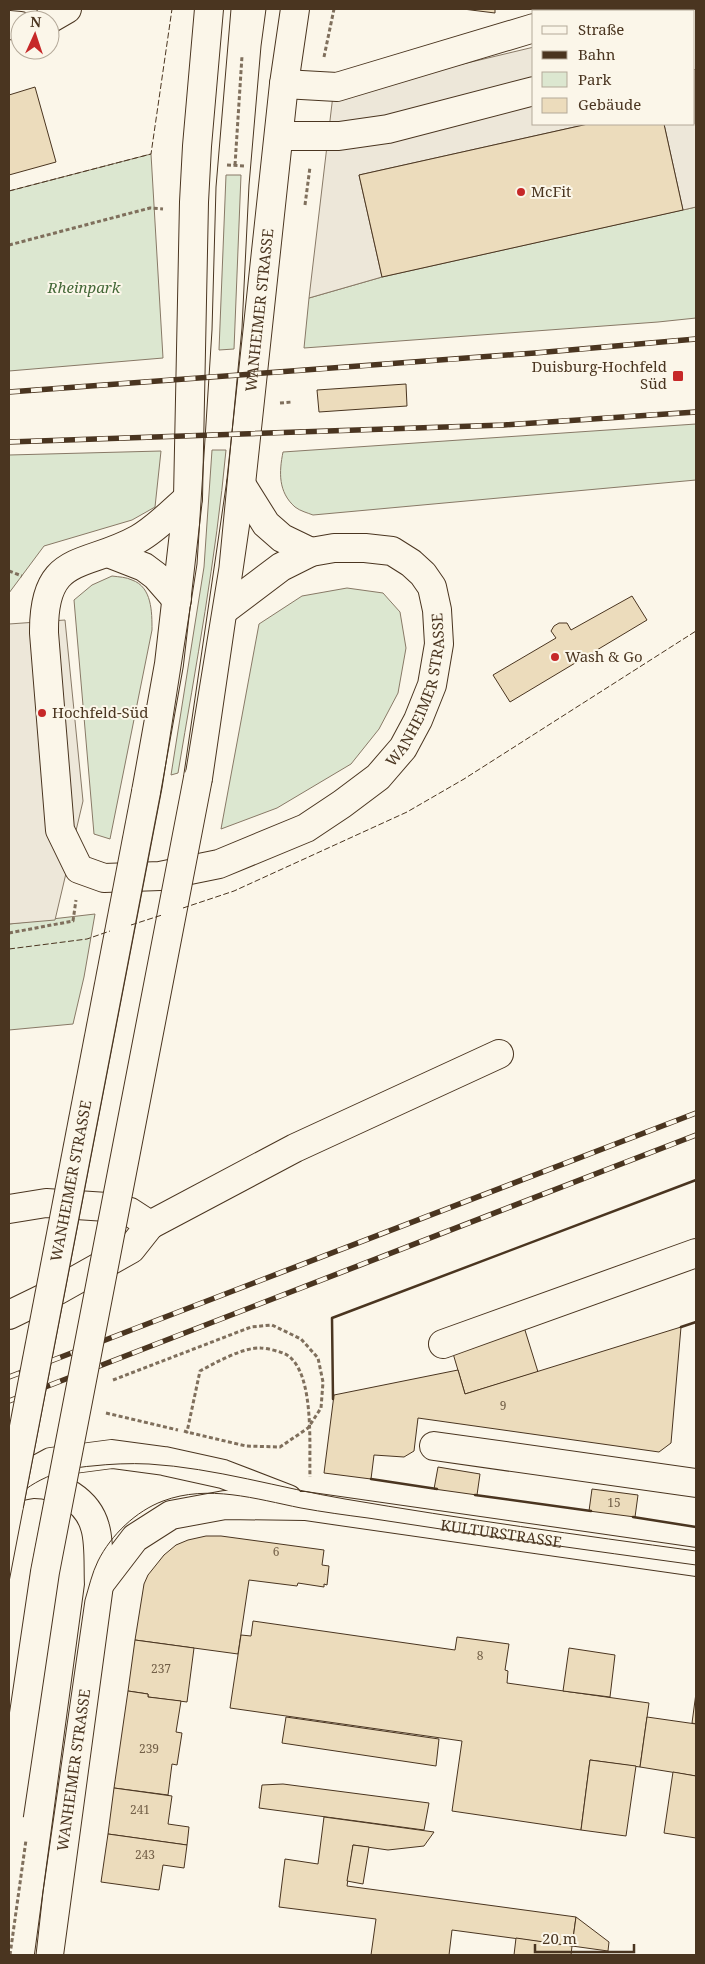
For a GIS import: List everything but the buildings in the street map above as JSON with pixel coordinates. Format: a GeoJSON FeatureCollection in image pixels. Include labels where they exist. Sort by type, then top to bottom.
{"type":"FeatureCollection","features":[{"type":"Feature","properties":{"kind":"street","name":"WANHEIMER STRASSE"},"geometry":{"type":"LineString","coordinates":[[9,1505],[169,664],[188,498],[196,164],[209,9]]}},
{"type":"Feature","properties":{"kind":"street","name":"WANHEIMER STRASSE"},"geometry":{"type":"LineString","coordinates":[[9,1815],[45,1572],[198,778],[241,484],[284,84],[295,9]]}},
{"type":"Feature","properties":{"kind":"street"},"geometry":{"type":"LineString","coordinates":[[284,84],[337,87],[528,23]]}},
{"type":"Feature","properties":{"kind":"street"},"geometry":{"type":"LineString","coordinates":[[279,136],[339,136],[388,129],[532,92]]}},
{"type":"Feature","properties":{"kind":"street"},"geometry":{"type":"LineString","coordinates":[[241,484],[266,524],[282,538],[311,552]]}},
{"type":"Feature","properties":{"kind":"street"},"geometry":{"type":"LineString","coordinates":[[79,869],[60,830],[44,633],[44,613],[49,588],[60,574],[80,561],[108,553],[139,538],[161,523],[188,498]]}},
{"type":"Feature","properties":{"kind":"street","name":"WANHEIMER STRASSE"},"geometry":{"type":"LineString","coordinates":[[79,869],[104,878],[113,878],[160,876],[219,864],[306,828],[378,777],[403,748],[418,720],[432,685],[439,644],[437,610],[432,587],[423,574],[392,551],[365,548],[334,548],[311,552],[281,567],[224,610]]}},
{"type":"Feature","properties":{"kind":"street"},"geometry":{"type":"LineString","coordinates":[[108,553],[144,567],[156,576],[177,600]]}},
{"type":"Feature","properties":{"kind":"street"},"geometry":{"type":"LineString","coordinates":[[9,1315],[131,1250],[150,1225],[295,1148],[500,1054]]}},
{"type":"Feature","properties":{"kind":"street"},"geometry":{"type":"LineString","coordinates":[[9,1208],[46,1203],[107,1207],[130,1212],[150,1225]]}},
{"type":"Feature","properties":{"kind":"street"},"geometry":{"type":"LineString","coordinates":[[443,1344],[696,1253]]}},
{"type":"Feature","properties":{"kind":"street"},"geometry":{"type":"LineString","coordinates":[[434,1446],[696,1483]]}},
{"type":"Feature","properties":{"kind":"street","name":"WANHEIMER STRASSE"},"geometry":{"type":"LineString","coordinates":[[9,1488],[27,1474],[51,1462],[112,1454],[223,1474],[306,1506]]}},
{"type":"Feature","properties":{"kind":"street","name":"WANHEIMER STRASSE"},"geometry":{"type":"LineString","coordinates":[[9,1488],[33,1484],[52,1487],[71,1495],[82,1503],[92,1518],[96,1529],[99,1585],[49,1955]]}},
{"type":"Feature","properties":{"kind":"street","name":"WANHEIMER STRASSE"},"geometry":{"type":"LineString","coordinates":[[99,1585],[135,1538],[171,1515],[225,1505],[306,1506]]}},
{"type":"Feature","properties":{"kind":"street","name":"KULTURSTRASSE"},"geometry":{"type":"LineString","coordinates":[[306,1506],[696,1562]]}},
{"type":"Feature","properties":{"kind":"path"},"geometry":{"type":"LineString","coordinates":[[235,166],[242,56]]}},
{"type":"Feature","properties":{"kind":"path"},"geometry":{"type":"LineString","coordinates":[[196,164],[309,169]]}},
{"type":"Feature","properties":{"kind":"path"},"geometry":{"type":"LineString","coordinates":[[9,246],[150,208],[165,209]]}},
{"type":"Feature","properties":{"kind":"path"},"geometry":{"type":"LineString","coordinates":[[280,403],[292,402]]}},
{"type":"Feature","properties":{"kind":"path"},"geometry":{"type":"LineString","coordinates":[[9,933],[74,922],[79,869]]}},
{"type":"Feature","properties":{"kind":"path"},"geometry":{"type":"LineString","coordinates":[[98,1411],[246,1446],[280,1447],[308,1428],[320,1408],[323,1382],[318,1358],[301,1339],[272,1326],[251,1327],[109,1381]]}},
{"type":"Feature","properties":{"kind":"path"},"geometry":{"type":"LineString","coordinates":[[187,1432],[200,1370],[228,1356],[260,1348],[287,1355],[301,1372],[308,1402],[310,1478],[306,1506]]}},
{"type":"Feature","properties":{"kind":"green space","name":"Rheinpark"},"geometry":{"type":"Polygon","coordinates":[[[151,154],[163,358],[9,371],[9,191],[151,154]]]}},
{"type":"Feature","properties":{"kind":"green space"},"geometry":{"type":"Polygon","coordinates":[[[226,175],[241,175],[234,349],[219,350],[226,175]]]}},
{"type":"Feature","properties":{"kind":"green space"},"geometry":{"type":"Polygon","coordinates":[[[696,207],[696,318],[304,348],[309,298],[382,277],[696,207]]]}},
{"type":"Feature","properties":{"kind":"green space"},"geometry":{"type":"Polygon","coordinates":[[[696,424],[696,480],[313,515],[302,511],[289,501],[281,481],[283,452],[696,424]]]}},
{"type":"Feature","properties":{"kind":"green space"},"geometry":{"type":"Polygon","coordinates":[[[212,450],[226,450],[217,531],[178,773],[171,775],[204,567],[212,450]]]}},
{"type":"Feature","properties":{"kind":"green space"},"geometry":{"type":"Polygon","coordinates":[[[161,451],[155,507],[132,520],[44,546],[9,593],[9,455],[161,451]]]}},
{"type":"Feature","properties":{"kind":"green space"},"geometry":{"type":"Polygon","coordinates":[[[112,576],[130,579],[139,583],[144,588],[150,601],[152,630],[110,839],[94,834],[74,600],[92,585],[112,576]]]}},
{"type":"Feature","properties":{"kind":"green space"},"geometry":{"type":"Polygon","coordinates":[[[347,588],[383,593],[400,612],[406,648],[398,693],[379,729],[351,764],[277,808],[221,829],[259,624],[302,596],[347,588]]]}},
{"type":"Feature","properties":{"kind":"green space"},"geometry":{"type":"Polygon","coordinates":[[[95,914],[84,977],[73,1024],[9,1030],[9,924],[95,914]]]}},
{"type":"Feature","properties":{"kind":"shaded area"},"geometry":{"type":"Polygon","coordinates":[[[532,47],[532,125],[584,125],[359,175],[382,277],[309,298],[333,95],[532,47]]]}},
{"type":"Feature","properties":{"kind":"shaded area"},"geometry":{"type":"Polygon","coordinates":[[[695,70],[696,207],[683,210],[664,125],[695,125],[695,70]]]}},
{"type":"Feature","properties":{"kind":"shaded area","name":"Hochfeld-Süd"},"geometry":{"type":"Polygon","coordinates":[[[65,620],[83,801],[55,920],[9,924],[9,624],[65,620]]]}},
{"type":"Feature","properties":{"kind":"tram line"},"geometry":{"type":"LineString","coordinates":[[9,1582],[162,788],[197,564],[212,330],[216,187],[231,9]]}},
{"type":"Feature","properties":{"kind":"tram line"},"geometry":{"type":"LineString","coordinates":[[9,1740],[31,1571],[184,782],[219,567],[242,328],[249,185],[266,9]]}},
{"type":"Feature","properties":{"kind":"tram line"},"geometry":{"type":"LineString","coordinates":[[9,1505],[26,1489],[46,1477],[58,1473],[99,1465],[149,1464],[198,1470],[321,1495],[433,1513],[696,1551]]}},
{"type":"Feature","properties":{"kind":"tram line"},"geometry":{"type":"LineString","coordinates":[[36,1955],[43,1892],[85,1600],[94,1570],[103,1551],[125,1525],[153,1505],[180,1496],[215,1493],[249,1497],[326,1512],[696,1565]]}},
{"type":"Feature","properties":{"kind":"railway"},"geometry":{"type":"LineString","coordinates":[[9,392],[535,353],[696,339]]}},
{"type":"Feature","properties":{"kind":"railway"},"geometry":{"type":"LineString","coordinates":[[9,442],[504,425],[696,412]]}},
{"type":"Feature","properties":{"kind":"railway"},"geometry":{"type":"LineString","coordinates":[[9,1377],[696,1113]]}},
{"type":"Feature","properties":{"kind":"railway"},"geometry":{"type":"LineString","coordinates":[[9,1401],[696,1135]]}},
{"type":"Feature","properties":{"kind":"fence"},"geometry":{"type":"LineString","coordinates":[[9,191],[151,154],[172,9]]}},
{"type":"Feature","properties":{"kind":"fence"},"geometry":{"type":"LineString","coordinates":[[183,908],[234,891],[407,812],[464,779],[696,631]]}},
{"type":"Feature","properties":{"kind":"fence"},"geometry":{"type":"LineString","coordinates":[[131,925],[162,915]]}},
{"type":"Feature","properties":{"kind":"fence"},"geometry":{"type":"LineString","coordinates":[[9,949],[87,939],[110,931]]}},
{"type":"Feature","properties":{"kind":"wall"},"geometry":{"type":"LineString","coordinates":[[333,1399],[332,1318],[696,1180]]}},
{"type":"Feature","properties":{"kind":"wall"},"geometry":{"type":"LineString","coordinates":[[681,1327],[696,1322]]}},
{"type":"Feature","properties":{"kind":"wall"},"geometry":{"type":"LineString","coordinates":[[371,1479],[437,1489]]}},
{"type":"Feature","properties":{"kind":"wall"},"geometry":{"type":"LineString","coordinates":[[475,1495],[591,1511]]}},
{"type":"Feature","properties":{"kind":"wall"},"geometry":{"type":"LineString","coordinates":[[633,1517],[696,1527]]}},
{"type":"Feature","properties":{"kind":"place","name":"McFit"},"geometry":{"type":"Point","coordinates":[521,192]}},
{"type":"Feature","properties":{"kind":"place","name":"Duisburg-Hochfeld Süd"},"geometry":{"type":"Point","coordinates":[678,376]}},
{"type":"Feature","properties":{"kind":"place","name":"Wash & Go"},"geometry":{"type":"Point","coordinates":[555,657]}},
{"type":"Feature","properties":{"kind":"place","name":"Hochfeld-Süd"},"geometry":{"type":"Point","coordinates":[42,713]}}]}
